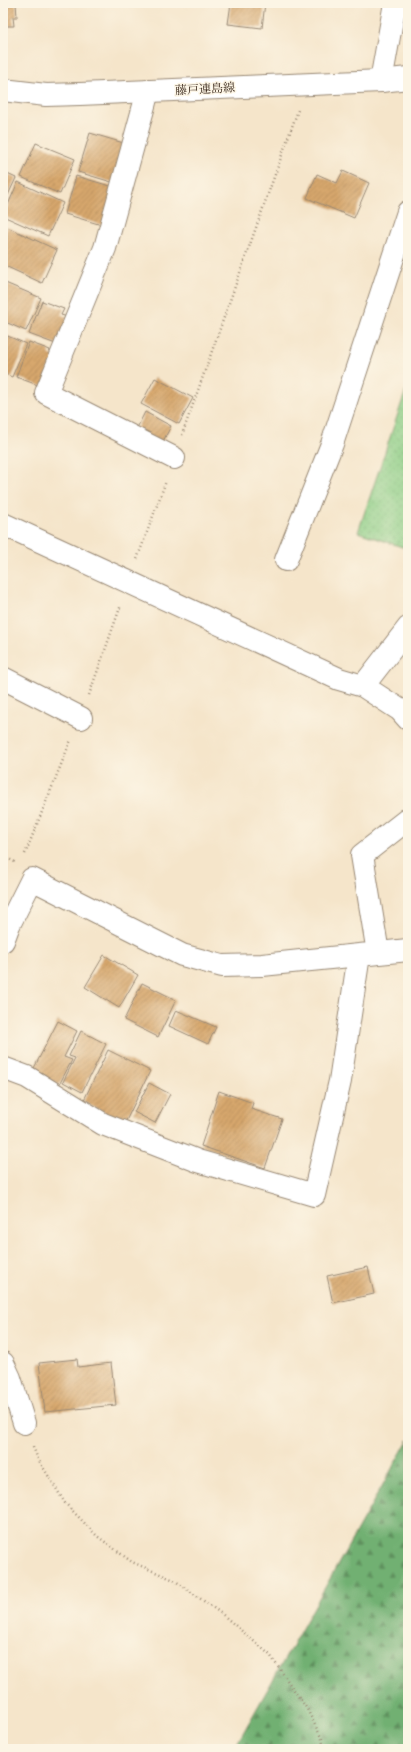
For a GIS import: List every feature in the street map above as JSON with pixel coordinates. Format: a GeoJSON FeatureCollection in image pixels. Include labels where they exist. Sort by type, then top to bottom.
{"type":"FeatureCollection","features":[{"type":"Feature","properties":{"kind":"street"},"geometry":{"type":"LineString","coordinates":[[381,81],[395,3]]}},
{"type":"Feature","properties":{"kind":"street","name":"藤戸連島線"},"geometry":{"type":"LineString","coordinates":[[3,90],[46,95],[381,81],[408,78]]}},
{"type":"Feature","properties":{"kind":"street"},"geometry":{"type":"LineString","coordinates":[[148,91],[105,248],[46,393],[174,458]]}},
{"type":"Feature","properties":{"kind":"street"},"geometry":{"type":"LineString","coordinates":[[286,560],[332,444],[408,212]]}},
{"type":"Feature","properties":{"kind":"street"},"geometry":{"type":"LineString","coordinates":[[3,524],[339,679],[363,686],[400,710],[408,718]]}},
{"type":"Feature","properties":{"kind":"street"},"geometry":{"type":"LineString","coordinates":[[363,686],[408,628]]}},
{"type":"Feature","properties":{"kind":"street"},"geometry":{"type":"LineString","coordinates":[[3,678],[81,718]]}},
{"type":"Feature","properties":{"kind":"street"},"geometry":{"type":"LineString","coordinates":[[3,1068],[27,1077],[103,1124],[198,1161],[314,1195],[368,954],[362,855],[408,819]]}},
{"type":"Feature","properties":{"kind":"street"},"geometry":{"type":"LineString","coordinates":[[3,941],[8,925],[32,879],[182,955],[222,966],[262,965],[408,950]]}},
{"type":"Feature","properties":{"kind":"street"},"geometry":{"type":"LineString","coordinates":[[3,1363],[10,1378],[24,1423]]}},
{"type":"Feature","properties":{"kind":"path"},"geometry":{"type":"LineString","coordinates":[[24,1423],[38,1460],[65,1503],[97,1536],[132,1562],[174,1580],[222,1614],[270,1655],[307,1709],[322,1739],[324,1749]]}},
{"type":"Feature","properties":{"kind":"green space"},"geometry":{"type":"Polygon","coordinates":[[[408,384],[408,549],[358,532],[408,384]]]}},
{"type":"Feature","properties":{"kind":"green space"},"geometry":{"type":"Polygon","coordinates":[[[408,1440],[408,1749],[234,1749],[408,1440]]]}},
{"type":"Feature","properties":{"kind":"building"},"geometry":{"type":"Polygon","coordinates":[[[3,3],[16,3],[17,17],[13,17],[14,26],[3,26],[3,3]]]}},
{"type":"Feature","properties":{"kind":"building"},"geometry":{"type":"Polygon","coordinates":[[[231,3],[265,3],[262,28],[228,24],[231,3]]]}},
{"type":"Feature","properties":{"kind":"building"},"geometry":{"type":"Polygon","coordinates":[[[90,133],[127,144],[115,183],[78,172],[90,133]]]}},
{"type":"Feature","properties":{"kind":"building"},"geometry":{"type":"Polygon","coordinates":[[[36,143],[75,159],[60,194],[21,177],[36,143]]]}},
{"type":"Feature","properties":{"kind":"building"},"geometry":{"type":"Polygon","coordinates":[[[343,171],[369,183],[354,218],[307,198],[317,174],[337,183],[343,171]]]}},
{"type":"Feature","properties":{"kind":"building"},"geometry":{"type":"Polygon","coordinates":[[[3,172],[16,178],[3,206],[3,172]]]}},
{"type":"Feature","properties":{"kind":"building"},"geometry":{"type":"Polygon","coordinates":[[[76,176],[117,188],[105,226],[65,214],[76,176]]]}},
{"type":"Feature","properties":{"kind":"building"},"geometry":{"type":"Polygon","coordinates":[[[18,182],[63,203],[48,236],[3,216],[18,182]]]}},
{"type":"Feature","properties":{"kind":"building"},"geometry":{"type":"Polygon","coordinates":[[[7,227],[57,250],[42,283],[3,265],[3,236],[7,227]]]}},
{"type":"Feature","properties":{"kind":"building"},"geometry":{"type":"Polygon","coordinates":[[[3,282],[41,298],[26,331],[3,321],[3,282]]]}},
{"type":"Feature","properties":{"kind":"building"},"geometry":{"type":"Polygon","coordinates":[[[42,301],[64,309],[61,315],[71,318],[61,346],[29,334],[42,301]]]}},
{"type":"Feature","properties":{"kind":"building"},"geometry":{"type":"Polygon","coordinates":[[[3,334],[26,344],[12,377],[3,373],[3,334]]]}},
{"type":"Feature","properties":{"kind":"building"},"geometry":{"type":"Polygon","coordinates":[[[29,342],[50,350],[48,354],[58,358],[46,388],[16,377],[29,342]]]}},
{"type":"Feature","properties":{"kind":"building"},"geometry":{"type":"Polygon","coordinates":[[[155,378],[193,398],[179,424],[141,404],[155,378]]]}},
{"type":"Feature","properties":{"kind":"building"},"geometry":{"type":"Polygon","coordinates":[[[145,412],[171,426],[160,447],[134,434],[145,412]]]}},
{"type":"Feature","properties":{"kind":"building"},"geometry":{"type":"Polygon","coordinates":[[[104,955],[138,975],[119,1008],[85,987],[104,955]]]}},
{"type":"Feature","properties":{"kind":"building"},"geometry":{"type":"Polygon","coordinates":[[[142,983],[176,1000],[158,1037],[124,1020],[142,983]]]}},
{"type":"Feature","properties":{"kind":"building"},"geometry":{"type":"Polygon","coordinates":[[[176,1010],[216,1027],[208,1044],[169,1026],[176,1010]]]}},
{"type":"Feature","properties":{"kind":"building"},"geometry":{"type":"Polygon","coordinates":[[[58,1021],[77,1031],[64,1057],[72,1060],[59,1085],[32,1072],[58,1021]]]}},
{"type":"Feature","properties":{"kind":"building"},"geometry":{"type":"Polygon","coordinates":[[[81,1031],[106,1044],[82,1092],[63,1082],[75,1058],[69,1056],[81,1031]]]}},
{"type":"Feature","properties":{"kind":"building"},"geometry":{"type":"Polygon","coordinates":[[[108,1050],[150,1071],[125,1123],[83,1102],[108,1050]]]}},
{"type":"Feature","properties":{"kind":"building"},"geometry":{"type":"Polygon","coordinates":[[[149,1083],[170,1094],[155,1123],[134,1112],[149,1083]]]}},
{"type":"Feature","properties":{"kind":"building"},"geometry":{"type":"Polygon","coordinates":[[[219,1091],[253,1103],[251,1109],[282,1119],[265,1168],[201,1146],[219,1091]]]}},
{"type":"Feature","properties":{"kind":"building"},"geometry":{"type":"Polygon","coordinates":[[[368,1267],[374,1294],[333,1303],[327,1276],[368,1267]]]}},
{"type":"Feature","properties":{"kind":"building"},"geometry":{"type":"Polygon","coordinates":[[[77,1359],[78,1367],[111,1363],[116,1405],[45,1412],[39,1363],[77,1359]]]}}]}
